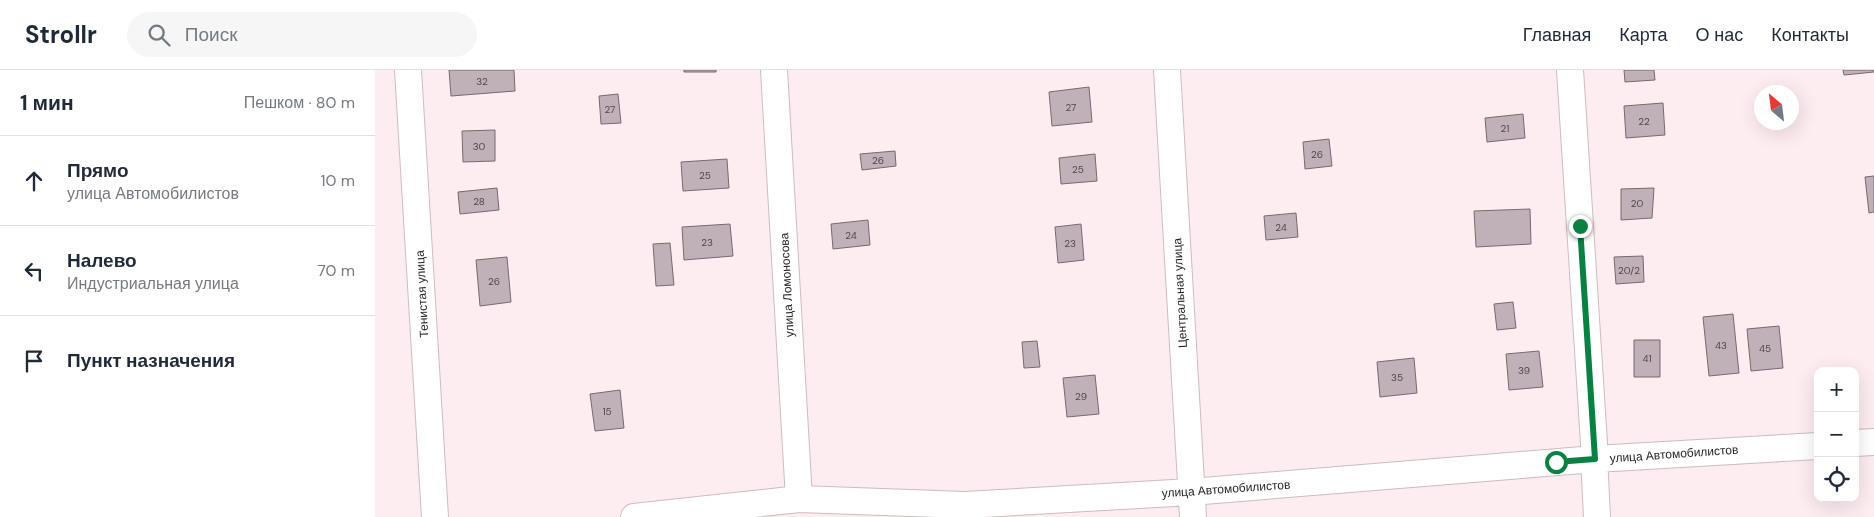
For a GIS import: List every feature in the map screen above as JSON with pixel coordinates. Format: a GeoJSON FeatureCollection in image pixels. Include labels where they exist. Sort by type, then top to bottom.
{"type":"FeatureCollection","features":[{"type":"Feature","properties":{"kind":"street","name":"Тенистая улица"},"geometry":{"type":"LineString","coordinates":[[408,70],[435,517]]}},
{"type":"Feature","properties":{"kind":"street","name":"улица Ломоносова"},"geometry":{"type":"LineString","coordinates":[[774,70],[799,499]]}},
{"type":"Feature","properties":{"kind":"street","name":"Центральная улица"},"geometry":{"type":"LineString","coordinates":[[1167,70],[1192,505]]}},
{"type":"Feature","properties":{"kind":"street"},"geometry":{"type":"LineString","coordinates":[[1570,70],[1595,458],[1597,517]]}},
{"type":"Feature","properties":{"kind":"street"},"geometry":{"type":"LineString","coordinates":[[1859,443],[1874,442]]}},
{"type":"Feature","properties":{"kind":"street","name":"улица Автомобилистов"},"geometry":{"type":"LineString","coordinates":[[633,517],[799,499],[965,504],[1192,505],[1595,458],[1814,446]]}},
{"type":"Feature","properties":{"kind":"building"},"geometry":{"type":"Polygon","coordinates":[[[449,70],[514,70],[515,91],[451,96],[449,70]]]}},
{"type":"Feature","properties":{"kind":"building"},"geometry":{"type":"Polygon","coordinates":[[[684,70],[716,70],[716,72],[684,72],[684,70]]]}},
{"type":"Feature","properties":{"kind":"building"},"geometry":{"type":"Polygon","coordinates":[[[1624,70],[1654,70],[1655,80],[1625,82],[1624,70]]]}},
{"type":"Feature","properties":{"kind":"building"},"geometry":{"type":"Polygon","coordinates":[[[1843,70],[1874,70],[1874,72],[1844,75],[1843,70]]]}},
{"type":"Feature","properties":{"kind":"building"},"geometry":{"type":"Polygon","coordinates":[[[1089,87],[1092,122],[1052,126],[1049,92],[1089,87]]]}},
{"type":"Feature","properties":{"kind":"building"},"geometry":{"type":"Polygon","coordinates":[[[618,94],[621,123],[601,124],[599,96],[618,94]]]}},
{"type":"Feature","properties":{"kind":"building"},"geometry":{"type":"Polygon","coordinates":[[[1663,103],[1665,135],[1626,138],[1624,106],[1663,103]]]}},
{"type":"Feature","properties":{"kind":"building"},"geometry":{"type":"Polygon","coordinates":[[[1523,114],[1525,138],[1487,142],[1485,118],[1523,114]]]}},
{"type":"Feature","properties":{"kind":"building"},"geometry":{"type":"Polygon","coordinates":[[[495,130],[495,161],[463,162],[462,131],[495,130]]]}},
{"type":"Feature","properties":{"kind":"building"},"geometry":{"type":"Polygon","coordinates":[[[1329,139],[1332,166],[1305,169],[1303,142],[1329,139]]]}},
{"type":"Feature","properties":{"kind":"building"},"geometry":{"type":"Polygon","coordinates":[[[895,151],[896,166],[862,170],[860,154],[895,151]]]}},
{"type":"Feature","properties":{"kind":"building"},"geometry":{"type":"Polygon","coordinates":[[[1095,154],[1097,181],[1061,184],[1059,158],[1095,154]]]}},
{"type":"Feature","properties":{"kind":"building"},"geometry":{"type":"Polygon","coordinates":[[[727,159],[729,188],[683,191],[681,162],[727,159]]]}},
{"type":"Feature","properties":{"kind":"building"},"geometry":{"type":"Polygon","coordinates":[[[1874,176],[1874,212],[1869,213],[1865,177],[1874,176]]]}},
{"type":"Feature","properties":{"kind":"building"},"geometry":{"type":"Polygon","coordinates":[[[497,188],[499,210],[460,214],[458,192],[497,188]]]}},
{"type":"Feature","properties":{"kind":"building"},"geometry":{"type":"Polygon","coordinates":[[[1654,188],[1652,218],[1621,220],[1621,189],[1654,188]]]}},
{"type":"Feature","properties":{"kind":"building"},"geometry":{"type":"Polygon","coordinates":[[[1530,209],[1531,244],[1476,247],[1474,211],[1530,209]]]}},
{"type":"Feature","properties":{"kind":"building"},"geometry":{"type":"Polygon","coordinates":[[[1296,213],[1298,237],[1266,240],[1264,216],[1296,213]]]}},
{"type":"Feature","properties":{"kind":"building"},"geometry":{"type":"Polygon","coordinates":[[[868,220],[870,245],[833,249],[831,224],[868,220]]]}},
{"type":"Feature","properties":{"kind":"building"},"geometry":{"type":"Polygon","coordinates":[[[730,224],[733,256],[684,260],[682,227],[730,224]]]}},
{"type":"Feature","properties":{"kind":"building"},"geometry":{"type":"Polygon","coordinates":[[[1081,224],[1084,260],[1058,263],[1055,227],[1081,224]]]}},
{"type":"Feature","properties":{"kind":"building"},"geometry":{"type":"Polygon","coordinates":[[[670,243],[674,285],[656,286],[653,244],[670,243]]]}},
{"type":"Feature","properties":{"kind":"building"},"geometry":{"type":"Polygon","coordinates":[[[1643,256],[1644,282],[1616,284],[1614,257],[1643,256]]]}},
{"type":"Feature","properties":{"kind":"building"},"geometry":{"type":"Polygon","coordinates":[[[507,257],[511,302],[480,306],[476,260],[507,257]]]}},
{"type":"Feature","properties":{"kind":"building"},"geometry":{"type":"Polygon","coordinates":[[[1513,302],[1516,328],[1497,330],[1494,304],[1513,302]]]}},
{"type":"Feature","properties":{"kind":"building"},"geometry":{"type":"Polygon","coordinates":[[[1733,314],[1739,373],[1709,376],[1703,317],[1733,314]]]}},
{"type":"Feature","properties":{"kind":"building"},"geometry":{"type":"Polygon","coordinates":[[[1779,326],[1783,368],[1751,371],[1747,329],[1779,326]]]}},
{"type":"Feature","properties":{"kind":"building"},"geometry":{"type":"Polygon","coordinates":[[[1634,340],[1660,340],[1660,377],[1634,377],[1634,340]]]}},
{"type":"Feature","properties":{"kind":"building"},"geometry":{"type":"Polygon","coordinates":[[[1037,341],[1040,367],[1024,368],[1022,342],[1037,341]]]}},
{"type":"Feature","properties":{"kind":"building"},"geometry":{"type":"Polygon","coordinates":[[[1539,351],[1543,387],[1509,390],[1506,354],[1539,351]]]}},
{"type":"Feature","properties":{"kind":"building"},"geometry":{"type":"Polygon","coordinates":[[[1414,358],[1417,393],[1380,397],[1377,362],[1414,358]]]}},
{"type":"Feature","properties":{"kind":"building"},"geometry":{"type":"Polygon","coordinates":[[[1095,375],[1099,414],[1067,417],[1063,378],[1095,375]]]}},
{"type":"Feature","properties":{"kind":"building"},"geometry":{"type":"Polygon","coordinates":[[[620,390],[624,428],[595,431],[590,394],[620,390]]]}},
{"type":"Feature","properties":{"kind":"route"},"geometry":{"type":"LineString","coordinates":[[1556,462],[1595,459],[1580,226]]}}]}
